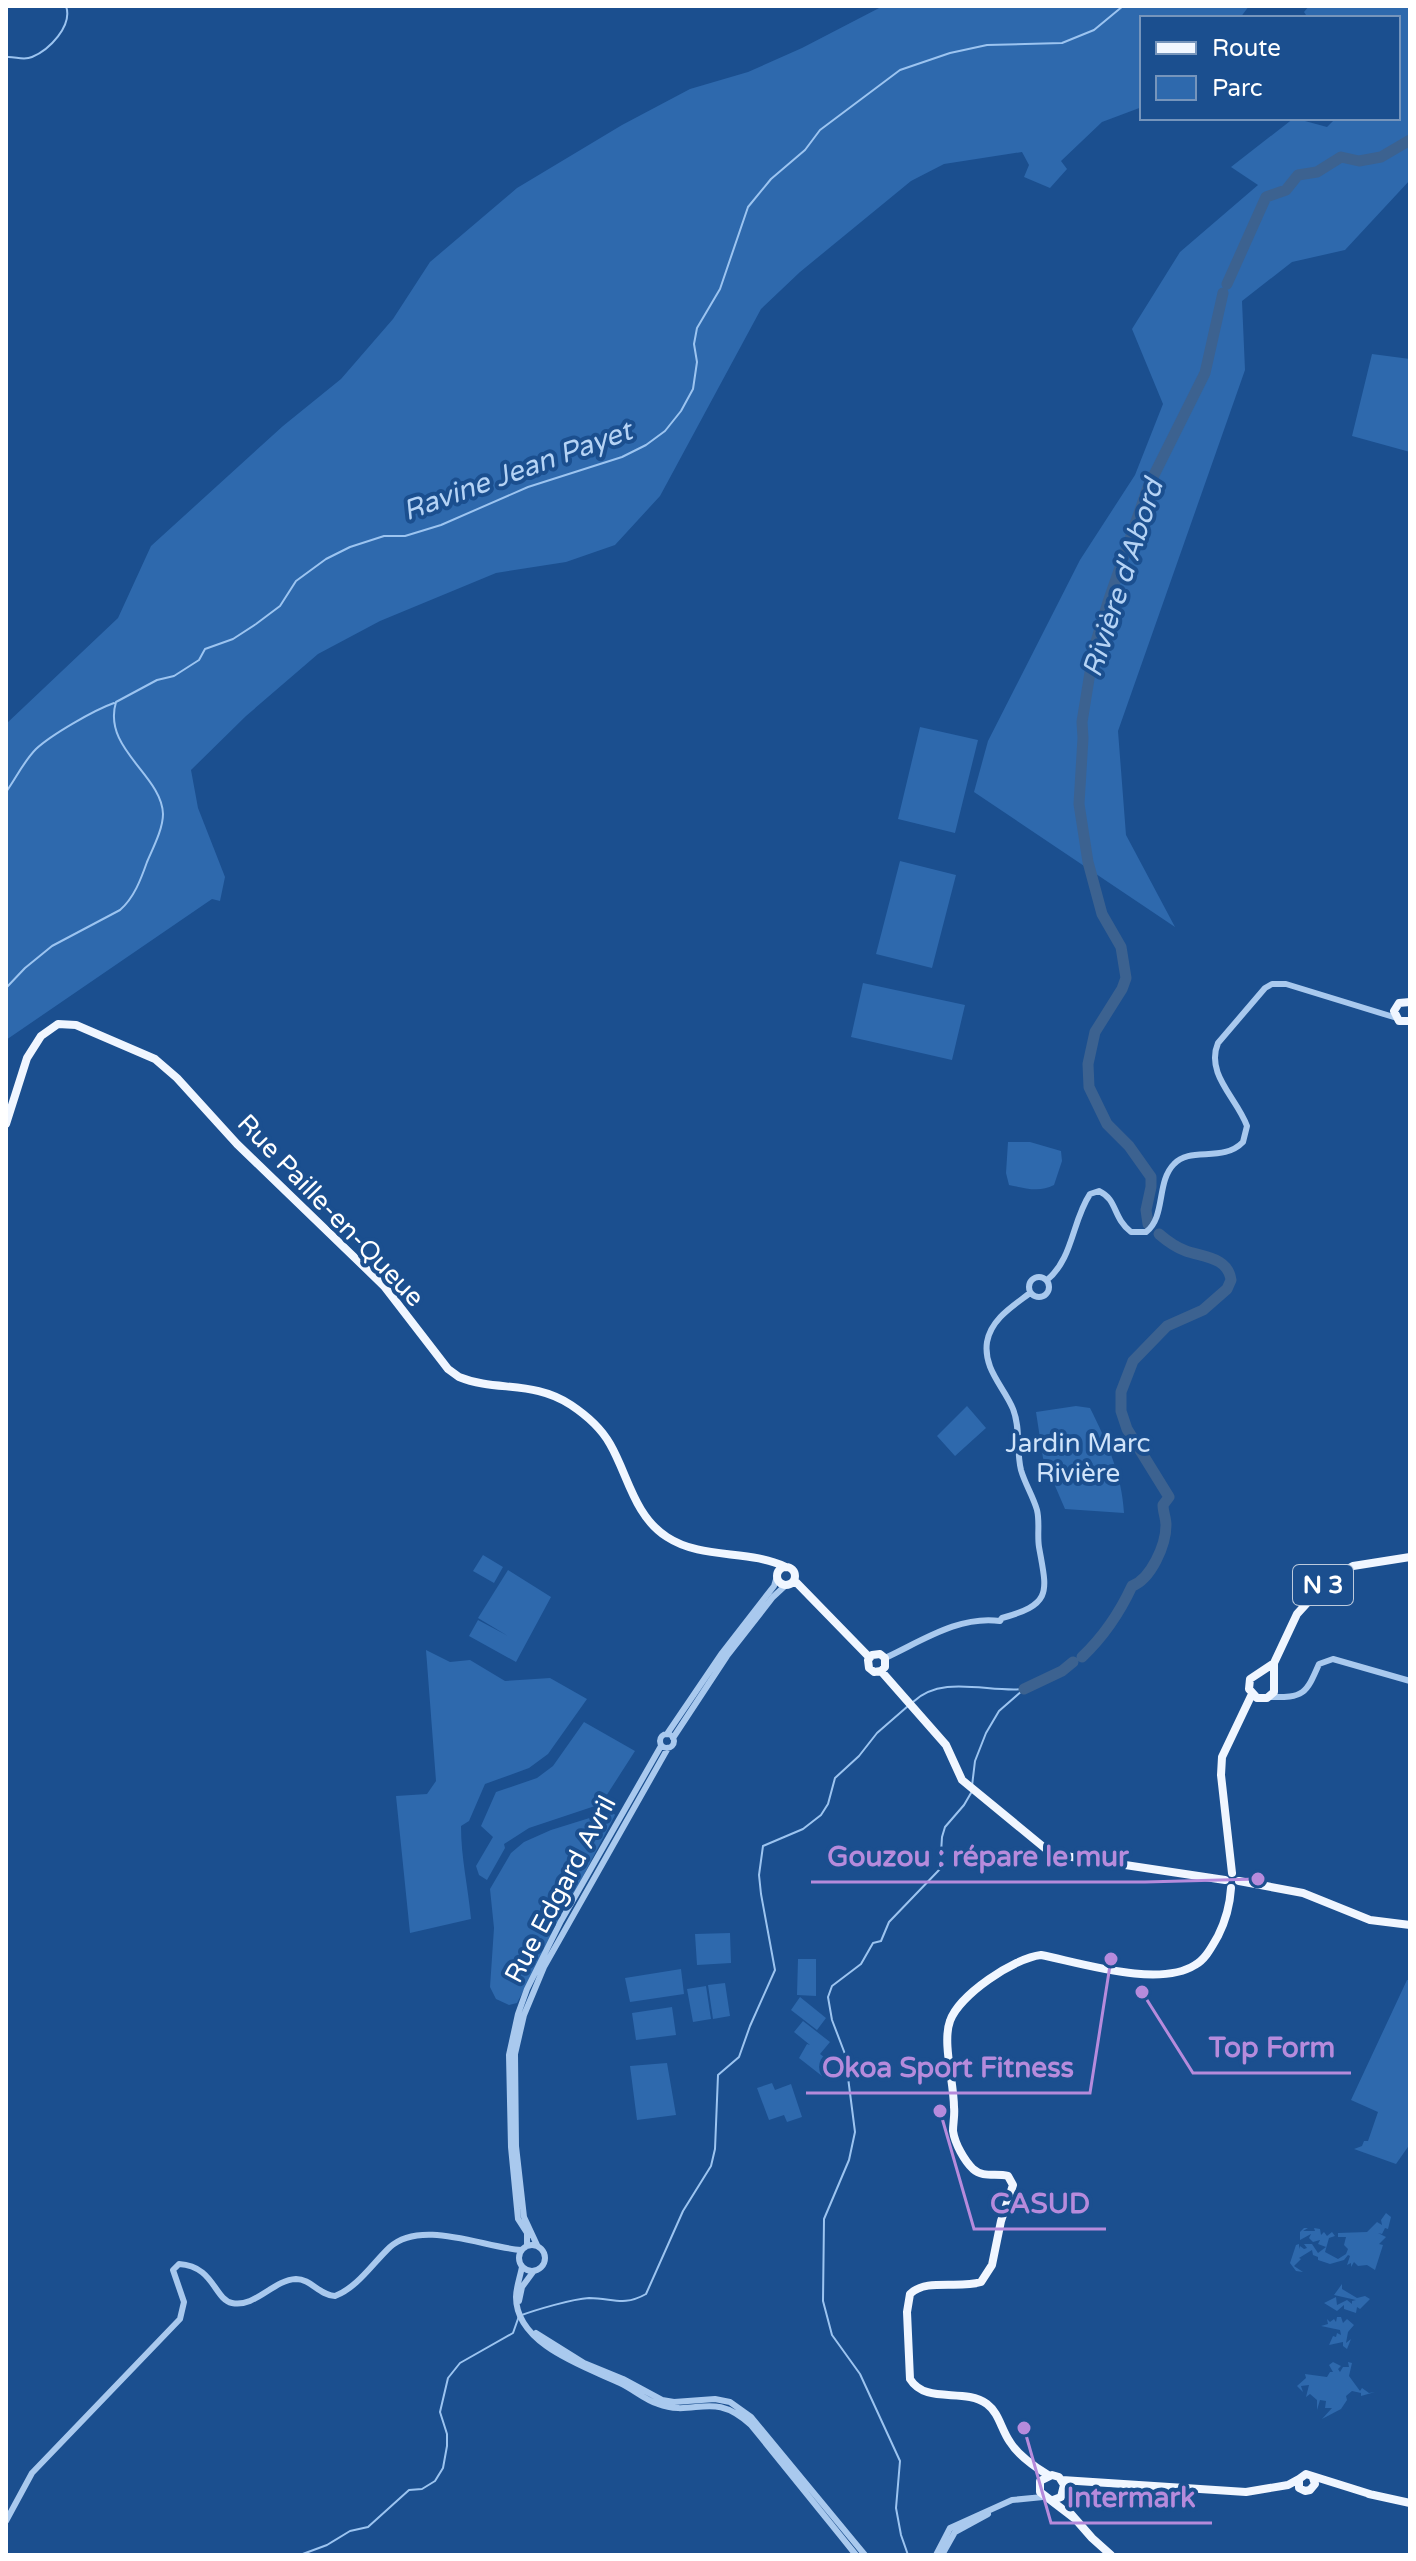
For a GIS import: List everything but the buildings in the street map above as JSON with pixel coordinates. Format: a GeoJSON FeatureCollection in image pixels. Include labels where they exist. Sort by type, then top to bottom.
{"type":"FeatureCollection","features":[{"type":"Feature","properties":{"kind":"main road"},"geometry":{"type":"LineString","coordinates":[[1410,1002],[1401,1001],[1395,1008],[1397,1018],[1410,1022]]}},
{"type":"Feature","properties":{"kind":"main road","name":"Rue Paille-en-Queue"},"geometry":{"type":"LineString","coordinates":[[6,1124],[27,1058],[41,1036],[58,1024],[76,1025],[155,1059],[174,1074],[237,1144],[384,1286],[448,1369],[462,1379],[524,1386],[550,1393],[572,1405],[609,1441],[631,1493],[661,1533],[690,1548],[764,1559],[786,1567]]}},
{"type":"Feature","properties":{"kind":"main road","name":"N 3"},"geometry":{"type":"LineString","coordinates":[[1273,1677],[1274,1663],[1297,1614],[1328,1580],[1353,1566],[1410,1557]]}},
{"type":"Feature","properties":{"kind":"main road"},"geometry":{"type":"LineString","coordinates":[[764,1559],[782,1583],[790,1582]]}},
{"type":"Feature","properties":{"kind":"main road"},"geometry":{"type":"LineString","coordinates":[[778,1575],[786,1567],[794,1572],[790,1582]]}},
{"type":"Feature","properties":{"kind":"main road"},"geometry":{"type":"LineString","coordinates":[[790,1582],[869,1657],[869,1668],[874,1672],[885,1667],[885,1658],[877,1654],[869,1657]]}},
{"type":"Feature","properties":{"kind":"main road","name":"N 3"},"geometry":{"type":"LineString","coordinates":[[1263,1671],[1274,1663]]}},
{"type":"Feature","properties":{"kind":"main road"},"geometry":{"type":"LineString","coordinates":[[881,1671],[946,1745],[966,1783],[1046,1850],[1060,1857],[1303,1893],[1370,1920],[1410,1925]]}},
{"type":"Feature","properties":{"kind":"main road"},"geometry":{"type":"LineString","coordinates":[[1260,1697],[1248,1686],[1255,1673],[1263,1671],[1273,1677],[1276,1688],[1244,1711],[1222,1757],[1221,1775],[1232,1881],[1220,1932],[1204,1958],[1195,1966],[1181,1971],[1156,1974],[1122,1971],[1041,1955],[1029,1957],[998,1973],[959,2006],[949,2023],[956,2143],[975,2171],[1008,2176],[1013,2185],[988,2275],[972,2285],[924,2286],[910,2294],[907,2312],[908,2370],[910,2379],[920,2390],[978,2399],[987,2404],[1012,2446],[1044,2474],[1056,2475],[1066,2482],[1246,2492],[1299,2483],[1306,2474],[1314,2482],[1410,2504]]}},
{"type":"Feature","properties":{"kind":"main road"},"geometry":{"type":"LineString","coordinates":[[1044,2474],[1041,2493],[1057,2498],[1111,2555]]}},
{"type":"Feature","properties":{"kind":"main road"},"geometry":{"type":"LineString","coordinates":[[1057,2498],[1066,2482]]}},
{"type":"Feature","properties":{"kind":"main road"},"geometry":{"type":"LineString","coordinates":[[1299,2483],[1308,2491],[1314,2482]]}},
{"type":"Feature","properties":{"kind":"street"},"geometry":{"type":"LineString","coordinates":[[1047,1280],[1063,1264],[1090,1194],[1104,1192],[1112,1200],[1120,1224],[1131,1232],[1146,1232],[1154,1224],[1165,1179],[1173,1164],[1185,1157],[1228,1152],[1243,1142],[1247,1126],[1215,1068],[1214,1053],[1218,1043],[1265,988],[1272,984],[1286,984],[1397,1018]]}},
{"type":"Feature","properties":{"kind":"street"},"geometry":{"type":"LineString","coordinates":[[1381,1014],[1395,1008]]}},
{"type":"Feature","properties":{"kind":"street"},"geometry":{"type":"LineString","coordinates":[[1033,1278],[1047,1280],[1049,1289],[1046,1294],[1036,1297],[1030,1293],[1028,1286],[1033,1278]]}},
{"type":"Feature","properties":{"kind":"street"},"geometry":{"type":"LineString","coordinates":[[885,1658],[959,1624],[1000,1621],[1029,1610],[1044,1590],[1046,1582],[1038,1539],[1037,1512],[1021,1470],[1014,1412],[988,1363],[986,1351],[990,1331],[1003,1314],[1030,1293]]}},
{"type":"Feature","properties":{"kind":"street"},"geometry":{"type":"LineString","coordinates":[[670,1736],[722,1653],[774,1586],[778,1575]]}},
{"type":"Feature","properties":{"kind":"street"},"geometry":{"type":"LineString","coordinates":[[670,1736],[673,1744],[665,1747],[660,1739],[670,1736],[727,1656],[779,1590],[790,1582]]}},
{"type":"Feature","properties":{"kind":"street"},"geometry":{"type":"LineString","coordinates":[[1260,1697],[1284,1698],[1306,1690],[1313,1682],[1319,1664],[1333,1659],[1410,1681]]}},
{"type":"Feature","properties":{"kind":"street"},"geometry":{"type":"LineString","coordinates":[[1276,1688],[1284,1698]]}},
{"type":"Feature","properties":{"kind":"street","name":"Rue Edgard Avril"},"geometry":{"type":"LineString","coordinates":[[537,2245],[524,2217],[516,2146],[515,2054],[524,2015],[544,1967],[665,1747]]}},
{"type":"Feature","properties":{"kind":"street","name":"Rue Edgard Avril"},"geometry":{"type":"LineString","coordinates":[[524,2248],[527,2233],[518,2219],[511,2147],[509,2055],[518,2014],[561,1921],[665,1747]]}},
{"type":"Feature","properties":{"kind":"street"},"geometry":{"type":"LineString","coordinates":[[6,2521],[21,2490],[40,2464],[180,2319],[184,2302],[174,2274],[177,2266],[186,2265],[202,2271],[226,2300],[236,2303],[247,2301],[285,2281],[305,2281],[322,2294],[341,2294],[391,2246],[409,2236],[445,2236],[504,2249],[537,2245],[544,2251],[546,2260],[522,2287],[518,2308]]}},
{"type":"Feature","properties":{"kind":"street"},"geometry":{"type":"LineString","coordinates":[[524,2248],[516,2298],[525,2324],[540,2341],[583,2368],[620,2383],[657,2404],[672,2408],[724,2407],[744,2419],[856,2555]]}},
{"type":"Feature","properties":{"kind":"street"},"geometry":{"type":"LineString","coordinates":[[504,2249],[533,2272]]}},
{"type":"Feature","properties":{"kind":"street"},"geometry":{"type":"LineString","coordinates":[[525,2324],[584,2363],[662,2400],[715,2399],[737,2406],[751,2417],[865,2555]]}},
{"type":"Feature","properties":{"kind":"street"},"geometry":{"type":"LineString","coordinates":[[939,2555],[955,2532],[1012,2500],[1028,2499],[1041,2493]]}},
{"type":"Feature","properties":{"kind":"green space"},"geometry":{"type":"Polygon","coordinates":[[[883,6],[1249,6],[1242,16],[1140,16],[1140,108],[1102,122],[1061,161],[1067,169],[1050,188],[1024,177],[1029,165],[1022,152],[944,164],[911,181],[800,272],[761,309],[660,496],[615,545],[566,562],[496,573],[380,621],[318,654],[246,716],[191,770],[198,808],[225,877],[220,901],[212,899],[6,1040],[6,724],[118,618],[151,546],[283,426],[341,379],[393,319],[430,262],[517,188],[622,125],[690,89],[748,72],[883,6]]]}},
{"type":"Feature","properties":{"kind":"green space"},"geometry":{"type":"Polygon","coordinates":[[[1309,6],[1410,6],[1410,180],[1345,250],[1292,262],[1242,301],[1245,370],[1118,731],[1126,835],[1175,927],[974,792],[988,741],[1080,560],[1135,475],[1163,404],[1132,329],[1180,252],[1258,185],[1231,167],[1291,120],[1327,127],[1334,120],[1400,120],[1400,16],[1307,16],[1304,12],[1309,6]]]}},
{"type":"Feature","properties":{"kind":"green space"},"geometry":{"type":"Polygon","coordinates":[[[1372,354],[1410,359],[1410,452],[1352,436],[1372,354]]]}},
{"type":"Feature","properties":{"kind":"green space"},"geometry":{"type":"Polygon","coordinates":[[[920,727],[978,740],[955,833],[898,819],[920,727]]]}},
{"type":"Feature","properties":{"kind":"green space"},"geometry":{"type":"Polygon","coordinates":[[[900,861],[956,875],[932,968],[876,954],[900,861]]]}},
{"type":"Feature","properties":{"kind":"green space"},"geometry":{"type":"Polygon","coordinates":[[[863,983],[965,1005],[952,1060],[851,1037],[863,983]]]}},
{"type":"Feature","properties":{"kind":"green space"},"geometry":{"type":"Polygon","coordinates":[[[1008,1142],[1030,1142],[1061,1151],[1062,1161],[1054,1185],[1037,1189],[1009,1185],[1006,1173],[1008,1142]]]}},
{"type":"Feature","properties":{"kind":"green space"},"geometry":{"type":"Polygon","coordinates":[[[967,1406],[986,1428],[955,1456],[937,1436],[967,1406]]]}},
{"type":"Feature","properties":{"kind":"green space","name":"Jardin Marc Rivière"},"geometry":{"type":"Polygon","coordinates":[[[1076,1406],[1090,1408],[1102,1433],[1117,1472],[1124,1513],[1065,1509],[1043,1458],[1036,1412],[1076,1406]]]}},
{"type":"Feature","properties":{"kind":"green space"},"geometry":{"type":"Polygon","coordinates":[[[483,1555],[503,1567],[494,1583],[473,1571],[483,1555]]]}},
{"type":"Feature","properties":{"kind":"green space"},"geometry":{"type":"Polygon","coordinates":[[[508,1570],[551,1597],[516,1662],[469,1636],[478,1620],[508,1636],[478,1618],[508,1570]]]}},
{"type":"Feature","properties":{"kind":"green space"},"geometry":{"type":"Polygon","coordinates":[[[426,1650],[450,1662],[470,1660],[505,1681],[550,1678],[587,1699],[548,1754],[529,1768],[485,1784],[469,1821],[461,1826],[471,1919],[410,1933],[396,1796],[427,1794],[436,1781],[426,1650]]]}},
{"type":"Feature","properties":{"kind":"green space"},"geometry":{"type":"Polygon","coordinates":[[[584,1722],[635,1751],[601,1804],[529,1828],[504,1844],[505,1848],[487,1880],[479,1875],[476,1866],[493,1837],[481,1826],[496,1792],[537,1778],[553,1766],[584,1722]]]}},
{"type":"Feature","properties":{"kind":"green space"},"geometry":{"type":"Polygon","coordinates":[[[612,1811],[615,1815],[517,2003],[509,2005],[496,1999],[490,1987],[494,1928],[490,1889],[511,1853],[524,1842],[551,1830],[612,1811]]]}},
{"type":"Feature","properties":{"kind":"green space"},"geometry":{"type":"Polygon","coordinates":[[[730,1933],[731,1963],[697,1965],[695,1934],[730,1933]]]}},
{"type":"Feature","properties":{"kind":"green space"},"geometry":{"type":"Polygon","coordinates":[[[798,1959],[816,1959],[816,1996],[797,1995],[798,1959]]]}},
{"type":"Feature","properties":{"kind":"green space"},"geometry":{"type":"Polygon","coordinates":[[[681,1969],[684,1994],[630,2002],[625,1978],[681,1969]]]}},
{"type":"Feature","properties":{"kind":"green space"},"geometry":{"type":"Polygon","coordinates":[[[1407,1980],[1410,1980],[1410,2144],[1396,2164],[1354,2149],[1368,2141],[1378,2112],[1351,2100],[1407,1980]]]}},
{"type":"Feature","properties":{"kind":"green space"},"geometry":{"type":"Polygon","coordinates":[[[725,1983],[730,2016],[713,2019],[708,1985],[725,1983]]]}},
{"type":"Feature","properties":{"kind":"green space"},"geometry":{"type":"Polygon","coordinates":[[[706,1986],[711,2019],[693,2022],[687,1989],[706,1986]]]}},
{"type":"Feature","properties":{"kind":"green space"},"geometry":{"type":"Polygon","coordinates":[[[800,1997],[826,2018],[817,2030],[791,2010],[800,1997]]]}},
{"type":"Feature","properties":{"kind":"green space"},"geometry":{"type":"Polygon","coordinates":[[[672,2007],[676,2035],[636,2040],[632,2013],[672,2007]]]}},
{"type":"Feature","properties":{"kind":"green space"},"geometry":{"type":"Polygon","coordinates":[[[803,2021],[830,2042],[820,2054],[832,2063],[822,2076],[799,2058],[807,2044],[810,2045],[794,2032],[803,2021]]]}},
{"type":"Feature","properties":{"kind":"green space"},"geometry":{"type":"Polygon","coordinates":[[[667,2063],[676,2115],[637,2120],[630,2066],[667,2063]]]}},
{"type":"Feature","properties":{"kind":"green space"},"geometry":{"type":"Polygon","coordinates":[[[772,2083],[775,2090],[791,2084],[802,2117],[787,2122],[784,2115],[769,2120],[757,2088],[772,2083]]]}},
{"type":"Feature","properties":{"kind":"green space"},"geometry":{"type":"Polygon","coordinates":[[[1386,2213],[1391,2217],[1388,2229],[1385,2228],[1382,2234],[1378,2233],[1386,2237],[1379,2244],[1383,2245],[1375,2270],[1354,2262],[1351,2267],[1351,2263],[1347,2265],[1348,2255],[1344,2260],[1330,2264],[1318,2260],[1312,2250],[1299,2258],[1294,2266],[1303,2272],[1296,2271],[1290,2263],[1296,2245],[1304,2249],[1307,2248],[1304,2244],[1312,2244],[1318,2253],[1326,2247],[1318,2244],[1320,2240],[1313,2242],[1309,2238],[1311,2234],[1300,2240],[1300,2232],[1304,2228],[1308,2228],[1303,2231],[1320,2229],[1321,2235],[1324,2232],[1327,2236],[1332,2232],[1335,2236],[1329,2238],[1325,2252],[1338,2259],[1348,2249],[1344,2245],[1346,2237],[1338,2237],[1338,2233],[1367,2232],[1377,2222],[1382,2225],[1381,2220],[1386,2213]]]}},
{"type":"Feature","properties":{"kind":"green space"},"geometry":{"type":"Polygon","coordinates":[[[1342,2284],[1342,2289],[1357,2298],[1365,2296],[1370,2299],[1360,2309],[1357,2307],[1356,2313],[1344,2309],[1344,2305],[1337,2311],[1324,2303],[1336,2297],[1337,2305],[1347,2300],[1352,2304],[1356,2300],[1334,2295],[1342,2284]]]}},
{"type":"Feature","properties":{"kind":"green space"},"geometry":{"type":"Polygon","coordinates":[[[1337,2317],[1341,2317],[1343,2323],[1347,2319],[1354,2325],[1348,2332],[1346,2343],[1351,2339],[1347,2349],[1343,2342],[1329,2345],[1333,2336],[1336,2337],[1337,2333],[1341,2335],[1340,2330],[1321,2326],[1328,2324],[1327,2319],[1336,2322],[1337,2317]]]}},
{"type":"Feature","properties":{"kind":"green space"},"geometry":{"type":"Polygon","coordinates":[[[1333,2362],[1341,2366],[1338,2369],[1340,2372],[1343,2367],[1349,2367],[1348,2362],[1352,2363],[1349,2376],[1360,2391],[1362,2388],[1369,2393],[1375,2392],[1361,2396],[1361,2393],[1352,2391],[1346,2396],[1341,2409],[1322,2419],[1332,2408],[1325,2408],[1326,2401],[1320,2400],[1317,2410],[1317,2400],[1310,2394],[1306,2397],[1309,2385],[1301,2386],[1303,2392],[1297,2386],[1306,2378],[1305,2374],[1327,2377],[1333,2372],[1329,2365],[1333,2362]]]}},
{"type":"Feature","properties":{"kind":"waterway"},"geometry":{"type":"LineString","coordinates":[[6,57],[29,58],[45,49],[63,29],[66,6]]}},
{"type":"Feature","properties":{"kind":"waterway","name":"Ravine Jean Payet"},"geometry":{"type":"LineString","coordinates":[[6,988],[52,946],[120,910],[136,888],[157,838],[163,814],[160,800],[117,734],[114,719],[116,702],[157,680],[174,676],[199,660],[205,649],[233,639],[256,624],[280,606],[296,581],[326,559],[350,547],[384,536],[405,536],[441,525],[528,487],[622,457],[646,445],[665,431],[693,389],[697,328],[720,289],[748,207],[771,179],[805,150],[820,130],[900,70],[950,53],[987,45],[1062,43],[1094,30],[1123,6]]}},
{"type":"Feature","properties":{"kind":"waterway","name":"Rivière d'Abord"},"geometry":{"type":"LineString","coordinates":[[1227,284],[1266,197],[1286,190],[1298,175],[1317,172],[1341,157],[1359,161],[1381,157],[1410,140]]}},
{"type":"Feature","properties":{"kind":"waterway","name":"Rivière d'Abord"},"geometry":{"type":"LineString","coordinates":[[1148,1224],[1146,1210],[1151,1177],[1129,1146],[1107,1124],[1089,1087],[1088,1064],[1095,1032],[1126,978],[1121,947],[1102,914],[1088,862],[1079,804],[1082,722],[1094,648],[1108,602],[1148,487],[1205,373],[1223,293]]}},
{"type":"Feature","properties":{"kind":"waterway"},"geometry":{"type":"LineString","coordinates":[[6,792],[43,743],[84,717],[114,703]]}},
{"type":"Feature","properties":{"kind":"waterway","name":"Rivière d'Abord"},"geometry":{"type":"LineString","coordinates":[[1082,1657],[1110,1624],[1132,1586],[1151,1569],[1165,1533],[1163,1505],[1169,1497],[1127,1429],[1121,1411],[1121,1392],[1133,1361],[1167,1326],[1203,1310],[1227,1289],[1231,1280],[1229,1272],[1220,1262],[1171,1244],[1159,1234]]}},
{"type":"Feature","properties":{"kind":"waterway","name":"Rivière d'Abord"},"geometry":{"type":"LineString","coordinates":[[1024,1689],[1062,1671],[1073,1662]]}},
{"type":"Feature","properties":{"kind":"waterway"},"geometry":{"type":"LineString","coordinates":[[913,1702],[925,1694],[952,1687],[1024,1689]]}},
{"type":"Feature","properties":{"kind":"waterway","name":"Rivière d'Abord"},"geometry":{"type":"LineString","coordinates":[[972,1786],[975,1761],[986,1733],[999,1711],[1023,1690]]}},
{"type":"Feature","properties":{"kind":"waterway"},"geometry":{"type":"LineString","coordinates":[[300,2555],[327,2545],[350,2531],[368,2527],[409,2490],[422,2489],[435,2481],[443,2468],[447,2446],[447,2434],[440,2412],[448,2378],[460,2363],[513,2333],[519,2316],[582,2299],[624,2301],[646,2294],[683,2211],[711,2166],[715,2149],[718,2075],[739,2057],[775,1970],[759,1875],[763,1846],[803,1829],[821,1815],[828,1804],[835,1778],[859,1756],[877,1733],[908,1706]]}},
{"type":"Feature","properties":{"kind":"waterway","name":"Rivière d'Abord"},"geometry":{"type":"LineString","coordinates":[[908,2555],[896,2508],[900,2461],[860,2374],[832,2335],[823,2301],[824,2219],[849,2160],[855,2132],[845,2054],[832,2020],[828,1997],[832,1986],[861,1964],[873,1943],[881,1941],[889,1922],[940,1869],[945,1827],[971,1793]]}},
{"type":"Feature","properties":{"kind":"place","name":"Gouzou : répare le mur"},"geometry":{"type":"Point","coordinates":[1258,1879]}},
{"type":"Feature","properties":{"kind":"place","name":"Okoa Sport Fitness"},"geometry":{"type":"Point","coordinates":[1111,1959]}},
{"type":"Feature","properties":{"kind":"place","name":"Top Form"},"geometry":{"type":"Point","coordinates":[1142,1992]}},
{"type":"Feature","properties":{"kind":"place","name":"CASUD"},"geometry":{"type":"Point","coordinates":[940,2111]}},
{"type":"Feature","properties":{"kind":"place","name":"Intermark"},"geometry":{"type":"Point","coordinates":[1024,2428]}}]}
